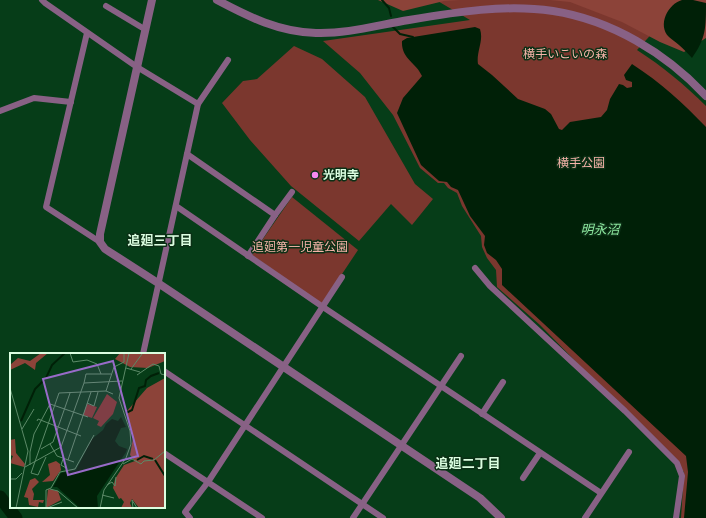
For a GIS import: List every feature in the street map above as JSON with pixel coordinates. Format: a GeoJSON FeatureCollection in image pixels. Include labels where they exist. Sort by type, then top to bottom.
{"type":"FeatureCollection","features":[{"type":"Feature","properties":{"kind":"street"},"geometry":{"type":"LineString","coordinates":[[42,0],[87,33],[198,104]]}},
{"type":"Feature","properties":{"kind":"street"},"geometry":{"type":"LineString","coordinates":[[100,242],[100,234],[152,0]]}},
{"type":"Feature","properties":{"kind":"street"},"geometry":{"type":"LineString","coordinates":[[217,0],[272,26],[316,33],[337,32],[480,10],[516,8],[558,12],[577,16],[612,28],[644,45],[670,63],[706,96]]}},
{"type":"Feature","properties":{"kind":"street"},"geometry":{"type":"LineString","coordinates":[[106,6],[146,30]]}},
{"type":"Feature","properties":{"kind":"street"},"geometry":{"type":"LineString","coordinates":[[87,33],[46,207],[100,242],[105,249],[158,282],[402,444],[480,498],[501,518]]}},
{"type":"Feature","properties":{"kind":"street"},"geometry":{"type":"LineString","coordinates":[[143,353],[198,104],[228,60]]}},
{"type":"Feature","properties":{"kind":"street"},"geometry":{"type":"LineString","coordinates":[[0,111],[34,98],[71,102]]}},
{"type":"Feature","properties":{"kind":"street"},"geometry":{"type":"LineString","coordinates":[[187,154],[275,215]]}},
{"type":"Feature","properties":{"kind":"street"},"geometry":{"type":"LineString","coordinates":[[248,256],[292,192]]}},
{"type":"Feature","properties":{"kind":"street"},"geometry":{"type":"LineString","coordinates":[[176,206],[323,307],[601,493]]}},
{"type":"Feature","properties":{"kind":"street"},"geometry":{"type":"LineString","coordinates":[[475,268],[490,286],[625,411],[677,463],[682,476],[676,518]]}},
{"type":"Feature","properties":{"kind":"street"},"geometry":{"type":"LineString","coordinates":[[190,518],[185,512],[208,482],[342,277]]}},
{"type":"Feature","properties":{"kind":"street"},"geometry":{"type":"LineString","coordinates":[[353,518],[461,356]]}},
{"type":"Feature","properties":{"kind":"street"},"geometry":{"type":"LineString","coordinates":[[165,372],[383,518]]}},
{"type":"Feature","properties":{"kind":"street"},"geometry":{"type":"LineString","coordinates":[[482,414],[503,382]]}},
{"type":"Feature","properties":{"kind":"street"},"geometry":{"type":"LineString","coordinates":[[585,518],[629,452]]}},
{"type":"Feature","properties":{"kind":"street"},"geometry":{"type":"LineString","coordinates":[[523,478],[540,453]]}},
{"type":"Feature","properties":{"kind":"street"},"geometry":{"type":"LineString","coordinates":[[165,454],[262,518]]}},
{"type":"Feature","properties":{"kind":"green space","name":"明永沼"},"geometry":{"type":"Polygon","coordinates":[[[436,0],[673,0],[657,28],[637,50],[673,76],[706,106],[706,518],[681,518],[684,472],[540,325],[497,287],[496,270],[487,258],[482,247],[481,236],[462,206],[457,193],[448,188],[444,183],[438,183],[420,168],[393,115],[360,73],[323,41],[470,20],[436,0]]]}},
{"type":"Feature","properties":{"kind":"green space"},"geometry":{"type":"Polygon","coordinates":[[[294,46],[322,59],[365,97],[415,184],[433,199],[412,225],[391,204],[359,241],[291,186],[250,140],[222,103],[243,81],[257,79],[294,46]]]}},
{"type":"Feature","properties":{"kind":"green space","name":"追廻第一児童公園"},"geometry":{"type":"Polygon","coordinates":[[[292,197],[358,250],[322,304],[252,255],[292,197]]]}},
{"type":"Feature","properties":{"kind":"shaded area"},"geometry":{"type":"Polygon","coordinates":[[[378,0],[460,0],[444,1],[403,11],[378,0]]]}},
{"type":"Feature","properties":{"kind":"shaded area"},"geometry":{"type":"Polygon","coordinates":[[[550,0],[706,0],[706,38],[684,52],[660,42],[622,22],[570,2],[550,0]]]}},
{"type":"Feature","properties":{"kind":"water"},"geometry":{"type":"Polygon","coordinates":[[[682,0],[693,0],[706,3],[706,19],[703,38],[692,58],[669,37],[664,27],[664,21],[669,10],[677,2],[682,0]]]}},
{"type":"Feature","properties":{"kind":"water","name":"明永沼"},"geometry":{"type":"Polygon","coordinates":[[[475,27],[480,29],[481,33],[478,64],[518,99],[545,109],[551,114],[559,129],[562,130],[570,122],[601,117],[607,110],[610,99],[619,84],[627,88],[632,87],[632,82],[626,80],[624,75],[632,64],[671,93],[706,127],[706,518],[684,518],[688,472],[686,456],[502,285],[502,269],[496,260],[487,253],[484,245],[485,236],[470,216],[458,190],[451,187],[447,182],[439,181],[421,165],[397,113],[403,98],[422,76],[406,56],[402,47],[402,41],[407,38],[475,27]]]}},
{"type":"Feature","properties":{"kind":"waterway"},"geometry":{"type":"LineString","coordinates":[[382,0],[389,8],[391,16]]}},
{"type":"Feature","properties":{"kind":"waterway"},"geometry":{"type":"LineString","coordinates":[[393,27],[400,34],[413,37]]}},
{"type":"Feature","properties":{"kind":"waterway"},"geometry":{"type":"LineString","coordinates":[[0,497],[16,518]]}},
{"type":"Feature","properties":{"kind":"place","name":"光明寺"},"geometry":{"type":"Point","coordinates":[315,175]}},
{"type":"Feature","properties":{"kind":"district","name":"追廻三丁目"},"geometry":{"type":"Point","coordinates":[160,240]}},
{"type":"Feature","properties":{"kind":"district","name":"追廻二丁目"},"geometry":{"type":"Point","coordinates":[468,463]}},
{"type":"Feature","properties":{"kind":"park label","name":"横手いこいの森"},"geometry":{"type":"Point","coordinates":[565,54]}},
{"type":"Feature","properties":{"kind":"park label","name":"横手公園"},"geometry":{"type":"Point","coordinates":[581,163]}}]}
